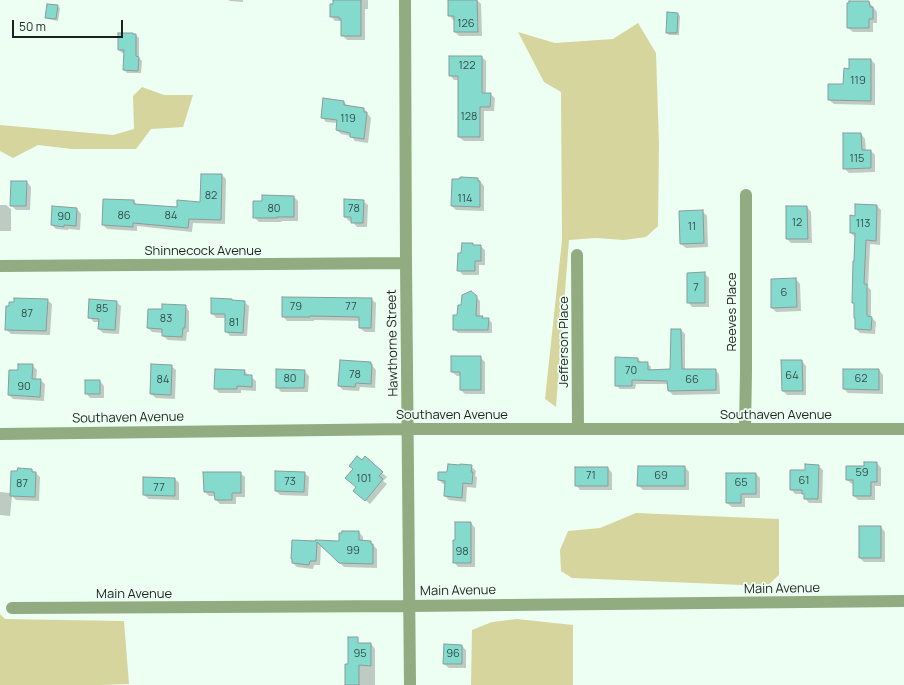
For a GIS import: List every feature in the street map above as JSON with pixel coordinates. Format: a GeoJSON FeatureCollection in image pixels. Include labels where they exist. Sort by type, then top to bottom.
{"type":"FeatureCollection","features":[{"type":"Feature","properties":{"kind":"street","name":"Hawthorne Street"},"geometry":{"type":"LineString","coordinates":[[405,0],[410,685]]}},
{"type":"Feature","properties":{"kind":"street","name":"Reeves Place"},"geometry":{"type":"LineString","coordinates":[[745,429],[746,195]]}},
{"type":"Feature","properties":{"kind":"street","name":"Jefferson Place"},"geometry":{"type":"LineString","coordinates":[[577,255],[578,429]]}},
{"type":"Feature","properties":{"kind":"street","name":"Shinnecock Avenue"},"geometry":{"type":"LineString","coordinates":[[0,266],[406,263]]}},
{"type":"Feature","properties":{"kind":"street","name":"Southaven Avenue"},"geometry":{"type":"LineString","coordinates":[[0,434],[408,429],[904,429]]}},
{"type":"Feature","properties":{"kind":"street","name":"Main Avenue"},"geometry":{"type":"LineString","coordinates":[[12,608],[904,601]]}},
{"type":"Feature","properties":{"kind":"shaded area"},"geometry":{"type":"Polygon","coordinates":[[[638,23],[656,53],[659,144],[658,226],[646,237],[624,240],[596,238],[569,240],[556,407],[545,399],[562,240],[561,92],[544,82],[518,32],[555,43],[613,39],[638,23]]]}},
{"type":"Feature","properties":{"kind":"shaded area"},"geometry":{"type":"Polygon","coordinates":[[[142,87],[164,95],[193,95],[183,127],[151,129],[136,149],[72,149],[38,145],[13,158],[0,151],[0,125],[113,135],[134,129],[133,96],[142,87]]]}},
{"type":"Feature","properties":{"kind":"shaded area"},"geometry":{"type":"Polygon","coordinates":[[[636,513],[779,519],[779,575],[767,586],[572,578],[561,571],[560,550],[568,531],[600,528],[636,513]]]}},
{"type":"Feature","properties":{"kind":"shaded area"},"geometry":{"type":"Polygon","coordinates":[[[0,614],[5,619],[124,621],[129,684],[0,685],[0,614]]]}},
{"type":"Feature","properties":{"kind":"shaded area"},"geometry":{"type":"Polygon","coordinates":[[[517,619],[573,625],[573,685],[471,685],[472,630],[492,622],[517,619]]]}},
{"type":"Feature","properties":{"kind":"building"},"geometry":{"type":"Polygon","coordinates":[[[333,0],[361,0],[361,36],[341,36],[341,19],[339,19],[339,17],[330,17],[330,4],[333,4],[333,0]]]}},
{"type":"Feature","properties":{"kind":"building"},"geometry":{"type":"Polygon","coordinates":[[[448,0],[477,0],[478,32],[454,32],[454,16],[448,16],[448,0]]]}},
{"type":"Feature","properties":{"kind":"building"},"geometry":{"type":"Polygon","coordinates":[[[849,1],[869,1],[870,7],[873,7],[873,19],[869,19],[869,28],[847,28],[847,3],[849,3],[849,1]]]}},
{"type":"Feature","properties":{"kind":"building"},"geometry":{"type":"Polygon","coordinates":[[[47,4],[58,5],[56,19],[45,18],[47,4]]]}},
{"type":"Feature","properties":{"kind":"building"},"geometry":{"type":"Polygon","coordinates":[[[667,12],[678,13],[677,33],[666,33],[667,12]]]}},
{"type":"Feature","properties":{"kind":"building"},"geometry":{"type":"Polygon","coordinates":[[[118,33],[136,34],[136,56],[139,57],[138,71],[123,70],[124,50],[118,50],[118,33]]]}},
{"type":"Feature","properties":{"kind":"building"},"geometry":{"type":"Polygon","coordinates":[[[449,56],[482,56],[482,93],[491,93],[490,107],[480,107],[480,137],[458,137],[458,76],[449,76],[449,56]]]}},
{"type":"Feature","properties":{"kind":"building"},"geometry":{"type":"Polygon","coordinates":[[[849,59],[871,59],[871,101],[828,100],[828,84],[843,84],[844,68],[849,69],[849,59]]]}},
{"type":"Feature","properties":{"kind":"building"},"geometry":{"type":"Polygon","coordinates":[[[323,98],[344,101],[344,105],[364,108],[364,112],[367,112],[364,139],[350,137],[350,133],[336,130],[337,120],[321,118],[323,98]]]}},
{"type":"Feature","properties":{"kind":"building"},"geometry":{"type":"Polygon","coordinates":[[[843,133],[861,133],[862,150],[871,150],[871,168],[843,169],[843,133]]]}},
{"type":"Feature","properties":{"kind":"building"},"geometry":{"type":"Polygon","coordinates":[[[201,174],[222,174],[221,220],[189,219],[188,228],[133,223],[133,227],[102,225],[103,199],[134,200],[134,204],[177,207],[177,200],[200,202],[201,174]]]}},
{"type":"Feature","properties":{"kind":"building"},"geometry":{"type":"Polygon","coordinates":[[[461,177],[478,178],[478,181],[480,181],[480,207],[451,206],[452,179],[459,179],[461,177]]]}},
{"type":"Feature","properties":{"kind":"building"},"geometry":{"type":"Polygon","coordinates":[[[11,181],[27,181],[26,206],[10,206],[11,181]]]}},
{"type":"Feature","properties":{"kind":"building"},"geometry":{"type":"Polygon","coordinates":[[[262,195],[294,196],[294,217],[253,218],[253,201],[262,201],[262,195]]]}},
{"type":"Feature","properties":{"kind":"building"},"geometry":{"type":"Polygon","coordinates":[[[344,199],[364,200],[363,223],[351,223],[351,217],[344,217],[344,199]]]}},
{"type":"Feature","properties":{"kind":"building"},"geometry":{"type":"Polygon","coordinates":[[[855,204],[877,205],[876,241],[866,240],[864,284],[867,284],[867,316],[872,317],[871,330],[855,329],[854,303],[852,303],[855,233],[850,233],[850,215],[855,216],[855,204]]]}},
{"type":"Feature","properties":{"kind":"building"},"geometry":{"type":"Polygon","coordinates":[[[52,206],[77,208],[76,226],[64,225],[64,227],[51,225],[52,206]]]}},
{"type":"Feature","properties":{"kind":"building"},"geometry":{"type":"Polygon","coordinates":[[[786,206],[807,206],[808,239],[786,239],[786,206]]]}},
{"type":"Feature","properties":{"kind":"building"},"geometry":{"type":"Polygon","coordinates":[[[703,210],[704,243],[680,244],[679,211],[703,210]]]}},
{"type":"Feature","properties":{"kind":"building"},"geometry":{"type":"Polygon","coordinates":[[[462,243],[481,245],[481,261],[475,261],[475,271],[457,271],[458,253],[461,253],[462,243]]]}},
{"type":"Feature","properties":{"kind":"building"},"geometry":{"type":"Polygon","coordinates":[[[705,272],[705,303],[687,303],[687,273],[705,272]]]}},
{"type":"Feature","properties":{"kind":"building"},"geometry":{"type":"Polygon","coordinates":[[[796,278],[797,307],[771,308],[771,279],[796,278]]]}},
{"type":"Feature","properties":{"kind":"building"},"geometry":{"type":"Polygon","coordinates":[[[471,291],[477,296],[476,316],[489,318],[488,330],[453,330],[453,315],[457,315],[458,305],[461,305],[462,295],[471,291]]]}},
{"type":"Feature","properties":{"kind":"building"},"geometry":{"type":"Polygon","coordinates":[[[282,297],[372,298],[371,328],[359,328],[359,317],[282,317],[282,297]]]}},
{"type":"Feature","properties":{"kind":"building"},"geometry":{"type":"Polygon","coordinates":[[[14,298],[48,299],[46,331],[5,330],[6,306],[9,306],[9,302],[14,302],[14,298]]]}},
{"type":"Feature","properties":{"kind":"building"},"geometry":{"type":"Polygon","coordinates":[[[211,298],[245,301],[243,333],[225,332],[225,314],[211,314],[211,298]]]}},
{"type":"Feature","properties":{"kind":"building"},"geometry":{"type":"Polygon","coordinates":[[[89,299],[117,301],[115,330],[98,329],[99,319],[88,318],[89,299]]]}},
{"type":"Feature","properties":{"kind":"building"},"geometry":{"type":"Polygon","coordinates":[[[162,304],[186,305],[185,328],[183,328],[182,337],[162,336],[162,329],[147,328],[148,309],[162,309],[162,304]]]}},
{"type":"Feature","properties":{"kind":"building"},"geometry":{"type":"Polygon","coordinates":[[[671,329],[681,329],[682,369],[716,369],[716,390],[668,391],[667,381],[632,380],[632,386],[615,386],[615,357],[638,358],[638,362],[648,362],[648,370],[670,369],[671,329]]]}},
{"type":"Feature","properties":{"kind":"building"},"geometry":{"type":"Polygon","coordinates":[[[451,356],[481,356],[481,390],[460,390],[460,372],[451,372],[451,356]]]}},
{"type":"Feature","properties":{"kind":"building"},"geometry":{"type":"Polygon","coordinates":[[[340,360],[371,362],[371,384],[356,383],[355,387],[338,386],[340,360]]]}},
{"type":"Feature","properties":{"kind":"building"},"geometry":{"type":"Polygon","coordinates":[[[781,360],[802,360],[803,391],[782,391],[781,360]]]}},
{"type":"Feature","properties":{"kind":"building"},"geometry":{"type":"Polygon","coordinates":[[[18,364],[33,364],[32,379],[41,379],[40,397],[8,395],[9,370],[18,370],[18,364]]]}},
{"type":"Feature","properties":{"kind":"building"},"geometry":{"type":"Polygon","coordinates":[[[151,364],[172,365],[171,395],[150,394],[151,364]]]}},
{"type":"Feature","properties":{"kind":"building"},"geometry":{"type":"Polygon","coordinates":[[[215,369],[245,370],[244,375],[252,375],[252,387],[237,386],[237,389],[214,389],[215,369]]]}},
{"type":"Feature","properties":{"kind":"building"},"geometry":{"type":"Polygon","coordinates":[[[276,369],[305,370],[304,388],[276,388],[276,369]]]}},
{"type":"Feature","properties":{"kind":"building"},"geometry":{"type":"Polygon","coordinates":[[[843,369],[879,369],[879,390],[843,389],[843,369]]]}},
{"type":"Feature","properties":{"kind":"building"},"geometry":{"type":"Polygon","coordinates":[[[85,380],[100,380],[100,394],[85,394],[85,380]]]}},
{"type":"Feature","properties":{"kind":"building"},"geometry":{"type":"Polygon","coordinates":[[[357,456],[362,460],[365,456],[383,472],[379,476],[383,479],[365,501],[353,491],[356,487],[345,478],[353,469],[349,466],[357,456]]]}},
{"type":"Feature","properties":{"kind":"building"},"geometry":{"type":"Polygon","coordinates":[[[864,462],[877,462],[877,482],[871,482],[871,496],[853,496],[853,480],[846,480],[846,466],[864,466],[864,462]]]}},
{"type":"Feature","properties":{"kind":"building"},"geometry":{"type":"Polygon","coordinates":[[[448,464],[472,465],[472,484],[463,483],[462,498],[444,496],[445,481],[438,480],[438,472],[447,472],[448,464]]]}},
{"type":"Feature","properties":{"kind":"building"},"geometry":{"type":"Polygon","coordinates":[[[805,464],[819,465],[818,499],[804,499],[802,490],[790,490],[790,470],[805,470],[805,464]]]}},
{"type":"Feature","properties":{"kind":"building"},"geometry":{"type":"Polygon","coordinates":[[[638,466],[685,466],[685,486],[637,486],[638,466]]]}},
{"type":"Feature","properties":{"kind":"building"},"geometry":{"type":"Polygon","coordinates":[[[575,467],[608,467],[608,486],[575,486],[575,467]]]}},
{"type":"Feature","properties":{"kind":"building"},"geometry":{"type":"Polygon","coordinates":[[[18,468],[32,469],[32,472],[36,472],[35,497],[10,496],[11,471],[17,471],[18,468]]]}},
{"type":"Feature","properties":{"kind":"building"},"geometry":{"type":"Polygon","coordinates":[[[275,471],[305,472],[304,492],[275,491],[275,471]]]}},
{"type":"Feature","properties":{"kind":"building"},"geometry":{"type":"Polygon","coordinates":[[[203,472],[241,472],[241,493],[232,493],[232,500],[215,500],[214,492],[204,492],[203,472]]]}},
{"type":"Feature","properties":{"kind":"building"},"geometry":{"type":"Polygon","coordinates":[[[726,473],[756,473],[756,494],[741,494],[741,503],[726,503],[726,473]]]}},
{"type":"Feature","properties":{"kind":"building"},"geometry":{"type":"Polygon","coordinates":[[[143,477],[175,478],[175,496],[143,495],[143,477]]]}},
{"type":"Feature","properties":{"kind":"building"},"geometry":{"type":"Polygon","coordinates":[[[455,522],[471,522],[471,563],[453,563],[455,522]]]}},
{"type":"Feature","properties":{"kind":"building"},"geometry":{"type":"Polygon","coordinates":[[[859,526],[881,526],[881,558],[859,558],[859,526]]]}},
{"type":"Feature","properties":{"kind":"building"},"geometry":{"type":"Polygon","coordinates":[[[342,531],[359,531],[359,540],[371,541],[371,544],[373,544],[373,564],[339,563],[317,542],[316,561],[310,561],[309,565],[292,563],[292,540],[339,541],[339,533],[342,533],[342,531]]]}},
{"type":"Feature","properties":{"kind":"building"},"geometry":{"type":"Polygon","coordinates":[[[348,637],[358,637],[358,643],[371,643],[371,666],[359,665],[359,685],[345,685],[345,664],[348,664],[348,637]]]}},
{"type":"Feature","properties":{"kind":"building"},"geometry":{"type":"Polygon","coordinates":[[[444,644],[462,645],[462,664],[443,664],[444,644]]]}}]}
